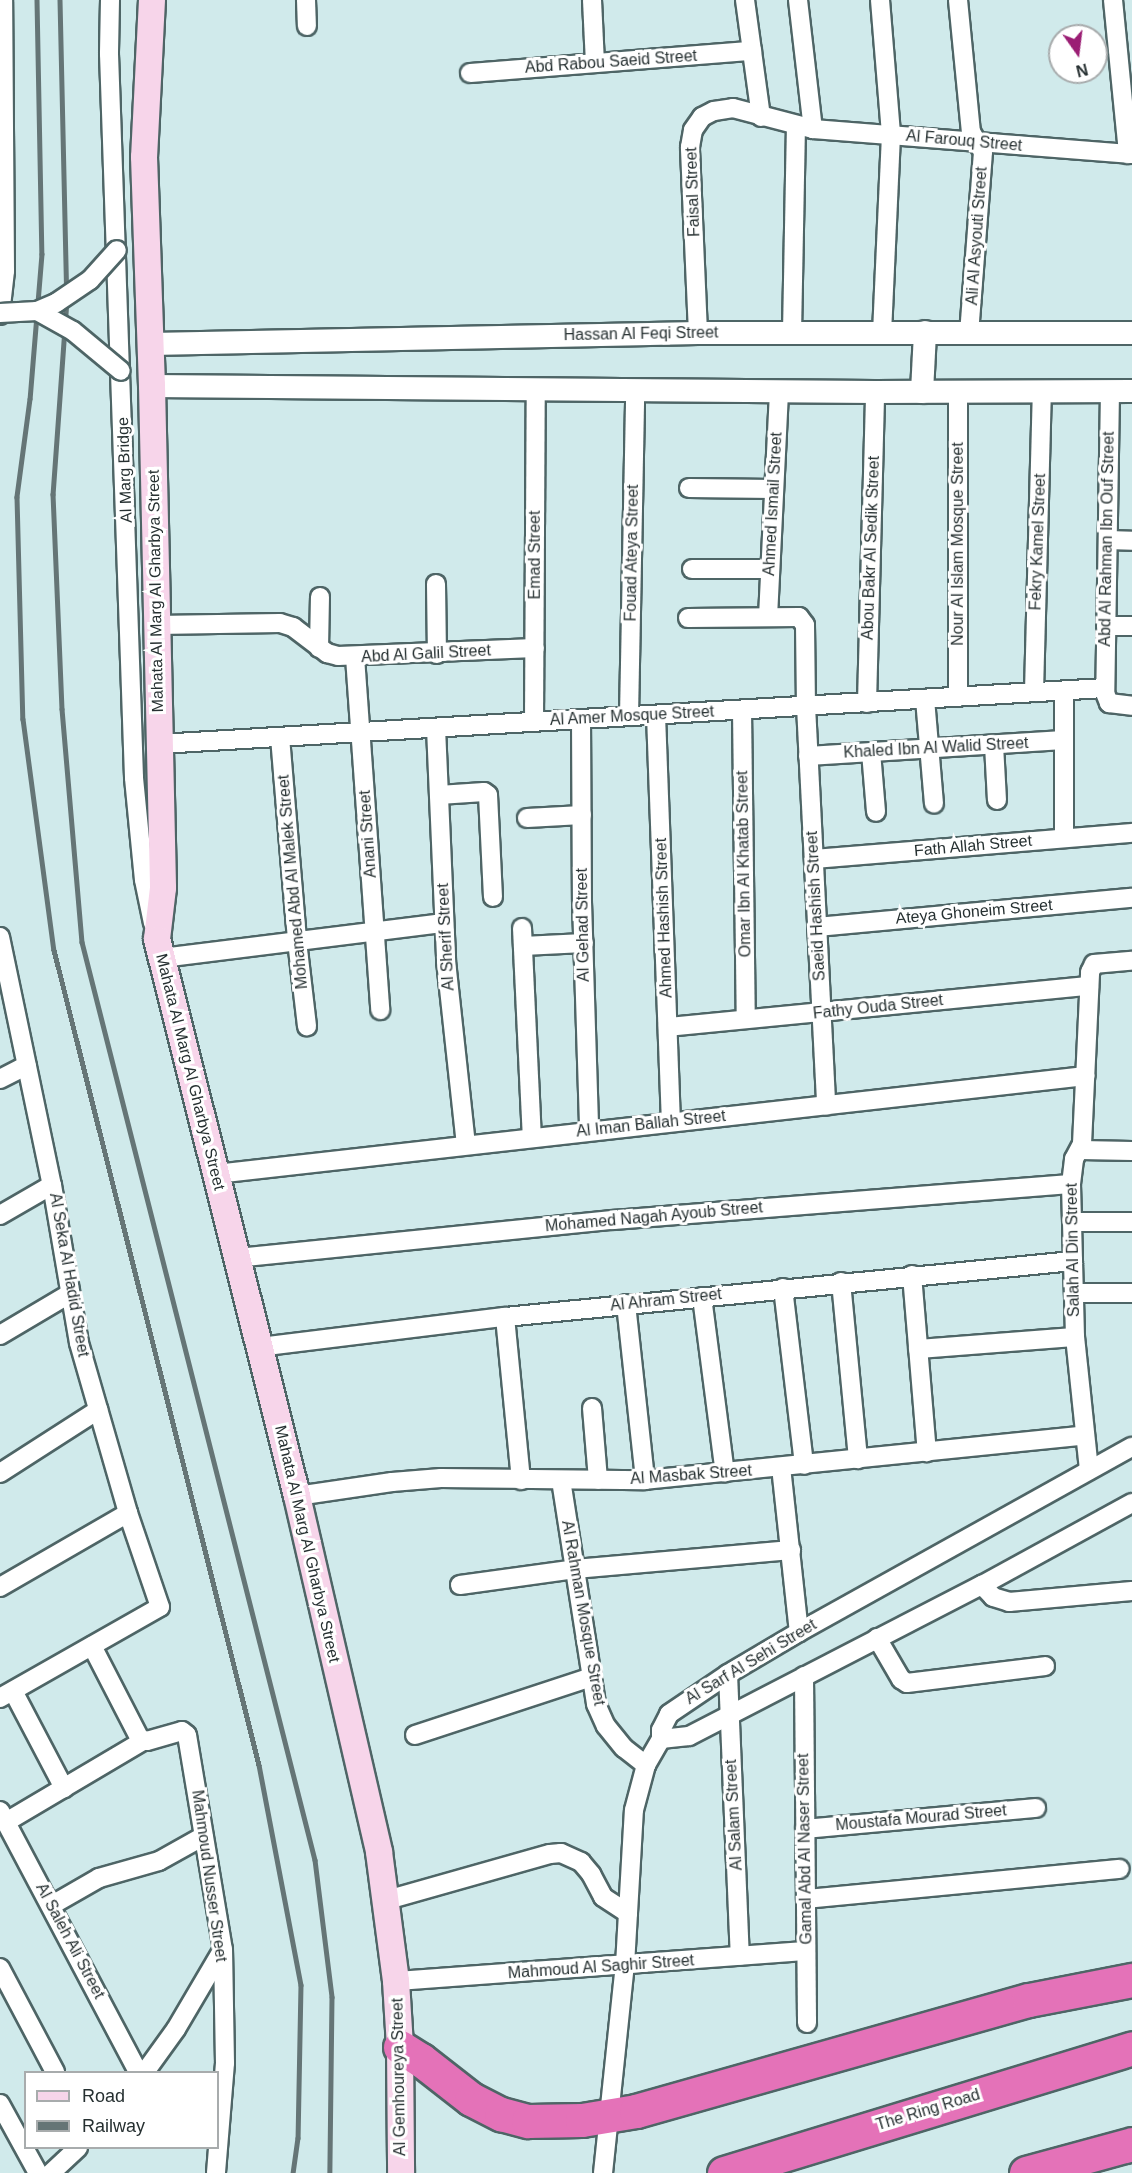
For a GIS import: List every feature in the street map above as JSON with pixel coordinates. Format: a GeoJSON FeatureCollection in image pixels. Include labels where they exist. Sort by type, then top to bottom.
{"type":"FeatureCollection","features":[{"type":"Feature","properties":{"kind":"highway"},"geometry":{"type":"LineString","coordinates":[[400,2048],[422,2060],[471,2099],[501,2114],[528,2121],[609,2117],[1020,2003],[1132,1980]]}},
{"type":"Feature","properties":{"kind":"highway","name":"The Ring Road"},"geometry":{"type":"LineString","coordinates":[[724,2173],[1132,2048]]}},
{"type":"Feature","properties":{"kind":"highway"},"geometry":{"type":"LineString","coordinates":[[1026,2173],[1132,2144]]}},
{"type":"Feature","properties":{"kind":"main road","name":"Mahata Al Marg Al Gharbya Street"},"geometry":{"type":"LineString","coordinates":[[152,0],[144,157],[151,345],[163,888],[159,948],[297,1496],[369,1804],[387,1900],[396,1981]]}},
{"type":"Feature","properties":{"kind":"main road","name":"Al Gemhoureya Street"},"geometry":{"type":"LineString","coordinates":[[396,1981],[400,2048],[401,2173]]}},
{"type":"Feature","properties":{"kind":"street","name":"Al Marg Bridge"},"geometry":{"type":"LineString","coordinates":[[110,0],[109,54],[134,778],[144,880],[159,948]]}},
{"type":"Feature","properties":{"kind":"street"},"geometry":{"type":"LineString","coordinates":[[306,0],[307,26]]}},
{"type":"Feature","properties":{"kind":"street"},"geometry":{"type":"LineString","coordinates":[[592,0],[595,63]]}},
{"type":"Feature","properties":{"kind":"street"},"geometry":{"type":"LineString","coordinates":[[746,0],[761,117]]}},
{"type":"Feature","properties":{"kind":"street"},"geometry":{"type":"LineString","coordinates":[[792,333],[805,127],[798,0]]}},
{"type":"Feature","properties":{"kind":"street"},"geometry":{"type":"LineString","coordinates":[[880,0],[891,135],[882,332]]}},
{"type":"Feature","properties":{"kind":"street","name":"Ali Al Asyouti Street"},"geometry":{"type":"LineString","coordinates":[[958,0],[970,132],[983,152],[969,332]]}},
{"type":"Feature","properties":{"kind":"street"},"geometry":{"type":"LineString","coordinates":[[1113,0],[1130,154]]}},
{"type":"Feature","properties":{"kind":"street"},"geometry":{"type":"LineString","coordinates":[[2,1],[5,272],[0,314],[37,311],[56,303],[90,280],[117,250]]}},
{"type":"Feature","properties":{"kind":"street","name":"Abd Rabou Saeid Street"},"geometry":{"type":"LineString","coordinates":[[470,73],[752,51]]}},
{"type":"Feature","properties":{"kind":"street","name":"Faisal Street"},"geometry":{"type":"LineString","coordinates":[[698,333],[690,147],[693,130],[702,117],[714,111],[733,108],[805,127]]}},
{"type":"Feature","properties":{"kind":"street","name":"Al Farouq Street"},"geometry":{"type":"LineString","coordinates":[[805,127],[1130,154]]}},
{"type":"Feature","properties":{"kind":"street"},"geometry":{"type":"LineString","coordinates":[[37,311],[73,331],[121,371]]}},
{"type":"Feature","properties":{"kind":"street"},"geometry":{"type":"LineString","coordinates":[[922,392],[925,332]]}},
{"type":"Feature","properties":{"kind":"street","name":"Hassan Al Feqi Street"},"geometry":{"type":"LineString","coordinates":[[151,345],[698,333],[1132,333]]}},
{"type":"Feature","properties":{"kind":"street"},"geometry":{"type":"LineString","coordinates":[[152,386],[779,392],[1121,391]]}},
{"type":"Feature","properties":{"kind":"street","name":"Emad Street"},"geometry":{"type":"LineString","coordinates":[[534,722],[536,389]]}},
{"type":"Feature","properties":{"kind":"street","name":"Fouad Ateya Street"},"geometry":{"type":"LineString","coordinates":[[629,716],[634,390]]}},
{"type":"Feature","properties":{"kind":"street","name":"Fekry Kamel Street"},"geometry":{"type":"LineString","coordinates":[[1034,692],[1042,391]]}},
{"type":"Feature","properties":{"kind":"street","name":"Abd Al Rahman Ibn Ouf Street"},"geometry":{"type":"LineString","coordinates":[[1104,688],[1108,540],[1121,391]]}},
{"type":"Feature","properties":{"kind":"street","name":"Ahmed Ismail Street"},"geometry":{"type":"LineString","coordinates":[[768,617],[779,392]]}},
{"type":"Feature","properties":{"kind":"street","name":"Abou Bakr Al Sedik Street"},"geometry":{"type":"LineString","coordinates":[[867,703],[875,392]]}},
{"type":"Feature","properties":{"kind":"street","name":"Nour Al Islam Mosque Street"},"geometry":{"type":"LineString","coordinates":[[957,392],[958,697]]}},
{"type":"Feature","properties":{"kind":"street"},"geometry":{"type":"LineString","coordinates":[[690,488],[774,489]]}},
{"type":"Feature","properties":{"kind":"street"},"geometry":{"type":"LineString","coordinates":[[1108,540],[1132,541]]}},
{"type":"Feature","properties":{"kind":"street"},"geometry":{"type":"LineString","coordinates":[[692,569],[770,569]]}},
{"type":"Feature","properties":{"kind":"street"},"geometry":{"type":"LineString","coordinates":[[436,584],[437,654]]}},
{"type":"Feature","properties":{"kind":"street"},"geometry":{"type":"LineString","coordinates":[[319,648],[320,597]]}},
{"type":"Feature","properties":{"kind":"street"},"geometry":{"type":"LineString","coordinates":[[688,618],[768,617]]}},
{"type":"Feature","properties":{"kind":"street","name":"Saeid Hashish Street"},"geometry":{"type":"LineString","coordinates":[[768,617],[803,619],[826,1105]]}},
{"type":"Feature","properties":{"kind":"street"},"geometry":{"type":"LineString","coordinates":[[157,625],[280,623],[293,627],[319,648]]}},
{"type":"Feature","properties":{"kind":"street"},"geometry":{"type":"LineString","coordinates":[[1106,626],[1132,626]]}},
{"type":"Feature","properties":{"kind":"street","name":"Abd Al Galil Street"},"geometry":{"type":"LineString","coordinates":[[319,648],[338,656],[355,657],[535,648]]}},
{"type":"Feature","properties":{"kind":"street","name":"Anani Street"},"geometry":{"type":"LineString","coordinates":[[355,657],[381,1010]]}},
{"type":"Feature","properties":{"kind":"street"},"geometry":{"type":"LineString","coordinates":[[1104,688],[1109,704],[1132,706]]}},
{"type":"Feature","properties":{"kind":"street","name":"Al Amer Mosque Street"},"geometry":{"type":"LineString","coordinates":[[159,744],[1104,688]]}},
{"type":"Feature","properties":{"kind":"street"},"geometry":{"type":"LineString","coordinates":[[1064,691],[1064,838]]}},
{"type":"Feature","properties":{"kind":"street"},"geometry":{"type":"LineString","coordinates":[[925,699],[934,804]]}},
{"type":"Feature","properties":{"kind":"street","name":"Omar Ibn Al Khatab Street"},"geometry":{"type":"LineString","coordinates":[[742,710],[746,1019]]}},
{"type":"Feature","properties":{"kind":"street","name":"Ahmed Hashish Street"},"geometry":{"type":"LineString","coordinates":[[656,715],[671,1120]]}},
{"type":"Feature","properties":{"kind":"street","name":"Al Gehad Street"},"geometry":{"type":"LineString","coordinates":[[581,719],[584,943],[590,1130]]}},
{"type":"Feature","properties":{"kind":"street","name":"Al Sherif Street"},"geometry":{"type":"LineString","coordinates":[[436,728],[446,961],[466,1145]]}},
{"type":"Feature","properties":{"kind":"street","name":"Mohamed Abd Al Malek Street"},"geometry":{"type":"LineString","coordinates":[[280,737],[297,941],[307,1026]]}},
{"type":"Feature","properties":{"kind":"street","name":"Khaled Ibn Al Walid Street"},"geometry":{"type":"LineString","coordinates":[[808,756],[1064,740]]}},
{"type":"Feature","properties":{"kind":"street"},"geometry":{"type":"LineString","coordinates":[[994,745],[997,800]]}},
{"type":"Feature","properties":{"kind":"street"},"geometry":{"type":"LineString","coordinates":[[872,752],[876,812]]}},
{"type":"Feature","properties":{"kind":"street"},"geometry":{"type":"LineString","coordinates":[[439,795],[484,792],[488,795],[493,897]]}},
{"type":"Feature","properties":{"kind":"street"},"geometry":{"type":"LineString","coordinates":[[527,818],[582,814]]}},
{"type":"Feature","properties":{"kind":"street","name":"Fath Allah Street"},"geometry":{"type":"LineString","coordinates":[[814,859],[1132,833]]}},
{"type":"Feature","properties":{"kind":"street","name":"Ateya Ghoneim Street"},"geometry":{"type":"LineString","coordinates":[[817,927],[1132,898]]}},
{"type":"Feature","properties":{"kind":"street"},"geometry":{"type":"LineString","coordinates":[[159,948],[297,941],[444,922]]}},
{"type":"Feature","properties":{"kind":"street","name":"Al Seka Al Hadid Street"},"geometry":{"type":"LineString","coordinates":[[0,937],[5,985],[27,1065],[52,1185],[79,1343],[128,1513],[159,1607],[92,1646]]}},
{"type":"Feature","properties":{"kind":"street"},"geometry":{"type":"LineString","coordinates":[[532,1137],[522,937],[584,943]]}},
{"type":"Feature","properties":{"kind":"street","name":"Salah Al Din Street"},"geometry":{"type":"LineString","coordinates":[[1089,1470],[1075,1337],[1071,1184],[1074,1159],[1081,1150],[1089,972],[1094,964],[1132,961]]}},
{"type":"Feature","properties":{"kind":"street","name":"Fathy Ouda Street"},"geometry":{"type":"LineString","coordinates":[[668,1027],[1089,986]]}},
{"type":"Feature","properties":{"kind":"street"},"geometry":{"type":"LineString","coordinates":[[0,1079],[27,1065]]}},
{"type":"Feature","properties":{"kind":"street","name":"Al Iman Ballah Street"},"geometry":{"type":"LineString","coordinates":[[216,1174],[671,1120],[1085,1076]]}},
{"type":"Feature","properties":{"kind":"street"},"geometry":{"type":"LineString","coordinates":[[1081,1150],[1132,1151]]}},
{"type":"Feature","properties":{"kind":"street","name":"Mohamed Nagah Ayoub Street"},"geometry":{"type":"LineString","coordinates":[[237,1258],[625,1219],[1071,1184]]}},
{"type":"Feature","properties":{"kind":"street"},"geometry":{"type":"LineString","coordinates":[[0,1215],[52,1185]]}},
{"type":"Feature","properties":{"kind":"street"},"geometry":{"type":"LineString","coordinates":[[1072,1222],[1132,1222]]}},
{"type":"Feature","properties":{"kind":"street","name":"Al Ahram Street"},"geometry":{"type":"LineString","coordinates":[[260,1347],[626,1304],[1073,1261]]}},
{"type":"Feature","properties":{"kind":"street"},"geometry":{"type":"LineString","coordinates":[[912,1275],[927,1452]]}},
{"type":"Feature","properties":{"kind":"street"},"geometry":{"type":"LineString","coordinates":[[841,1282],[858,1459]]}},
{"type":"Feature","properties":{"kind":"street"},"geometry":{"type":"LineString","coordinates":[[783,1288],[804,1465]]}},
{"type":"Feature","properties":{"kind":"street"},"geometry":{"type":"LineString","coordinates":[[1074,1293],[1132,1293]]}},
{"type":"Feature","properties":{"kind":"street"},"geometry":{"type":"LineString","coordinates":[[0,1335],[69,1294]]}},
{"type":"Feature","properties":{"kind":"street"},"geometry":{"type":"LineString","coordinates":[[702,1297],[726,1473]]}},
{"type":"Feature","properties":{"kind":"street"},"geometry":{"type":"LineString","coordinates":[[626,1304],[645,1480]]}},
{"type":"Feature","properties":{"kind":"street"},"geometry":{"type":"LineString","coordinates":[[505,1317],[521,1480]]}},
{"type":"Feature","properties":{"kind":"street"},"geometry":{"type":"LineString","coordinates":[[918,1349],[1075,1337]]}},
{"type":"Feature","properties":{"kind":"street"},"geometry":{"type":"LineString","coordinates":[[592,1408],[598,1480]]}},
{"type":"Feature","properties":{"kind":"street"},"geometry":{"type":"LineString","coordinates":[[0,1473],[98,1410]]}},
{"type":"Feature","properties":{"kind":"street","name":"Al Masbak Street"},"geometry":{"type":"LineString","coordinates":[[297,1496],[392,1482],[441,1478],[645,1480],[1085,1435]]}},
{"type":"Feature","properties":{"kind":"street","name":"Al Sarf Al Sehi Street"},"geometry":{"type":"LineString","coordinates":[[1132,1447],[799,1632],[728,1674],[676,1707],[664,1721],[661,1739],[689,1736],[729,1716],[982,1586],[1132,1503]]}},
{"type":"Feature","properties":{"kind":"street"},"geometry":{"type":"LineString","coordinates":[[782,1467],[799,1632]]}},
{"type":"Feature","properties":{"kind":"street","name":"Al Rahman Mosque Street"},"geometry":{"type":"LineString","coordinates":[[561,1480],[596,1704],[606,1726],[624,1748],[646,1765]]}},
{"type":"Feature","properties":{"kind":"street"},"geometry":{"type":"LineString","coordinates":[[0,1587],[128,1513]]}},
{"type":"Feature","properties":{"kind":"street"},"geometry":{"type":"LineString","coordinates":[[460,1585],[575,1569],[791,1550]]}},
{"type":"Feature","properties":{"kind":"street"},"geometry":{"type":"LineString","coordinates":[[982,1586],[993,1597],[1009,1602],[1132,1590]]}},
{"type":"Feature","properties":{"kind":"street"},"geometry":{"type":"LineString","coordinates":[[877,1638],[901,1679],[907,1683],[1044,1666]]}},
{"type":"Feature","properties":{"kind":"street"},"geometry":{"type":"LineString","coordinates":[[3,1817],[64,1788],[143,1741],[92,1646],[6,1695],[64,1788]]}},
{"type":"Feature","properties":{"kind":"street","name":"Al Salam Street"},"geometry":{"type":"LineString","coordinates":[[728,1674],[740,1956]]}},
{"type":"Feature","properties":{"kind":"street","name":"Gamal Abd Al Naser Street"},"geometry":{"type":"LineString","coordinates":[[804,1676],[807,2023]]}},
{"type":"Feature","properties":{"kind":"street"},"geometry":{"type":"LineString","coordinates":[[415,1735],[591,1677]]}},
{"type":"Feature","properties":{"kind":"street","name":"Mahmoud Nusser Street"},"geometry":{"type":"LineString","coordinates":[[143,1741],[186,1732],[223,1949],[225,2063],[219,2136]]}},
{"type":"Feature","properties":{"kind":"street"},"geometry":{"type":"LineString","coordinates":[[603,2173],[625,1965],[634,1810],[646,1765],[661,1739]]}},
{"type":"Feature","properties":{"kind":"street","name":"Moustafa Mourad Street"},"geometry":{"type":"LineString","coordinates":[[805,1828],[1036,1808]]}},
{"type":"Feature","properties":{"kind":"street","name":"Al Saleh Ali Street"},"geometry":{"type":"LineString","coordinates":[[3,1817],[52,1905],[137,2071]]}},
{"type":"Feature","properties":{"kind":"street"},"geometry":{"type":"LineString","coordinates":[[52,1905],[99,1878],[159,1861],[204,1836]]}},
{"type":"Feature","properties":{"kind":"street"},"geometry":{"type":"LineString","coordinates":[[387,1900],[550,1854],[561,1853],[581,1862],[591,1874],[603,1897],[628,1913]]}},
{"type":"Feature","properties":{"kind":"street"},"geometry":{"type":"LineString","coordinates":[[806,1899],[1120,1869]]}},
{"type":"Feature","properties":{"kind":"street"},"geometry":{"type":"LineString","coordinates":[[146,2071],[182,2020],[223,1949]]}},
{"type":"Feature","properties":{"kind":"street","name":"Mahmoud Al Saghir Street"},"geometry":{"type":"LineString","coordinates":[[396,1981],[806,1951]]}},
{"type":"Feature","properties":{"kind":"street"},"geometry":{"type":"LineString","coordinates":[[0,1968],[54,2071]]}},
{"type":"Feature","properties":{"kind":"street"},"geometry":{"type":"LineString","coordinates":[[0,2104],[24,2148]]}},
{"type":"Feature","properties":{"kind":"street"},"geometry":{"type":"LineString","coordinates":[[25,2149],[38,2173]]}},
{"type":"Feature","properties":{"kind":"street"},"geometry":{"type":"LineString","coordinates":[[51,2173],[77,2149]]}},
{"type":"Feature","properties":{"kind":"street","name":"Mahmoud Nusser Street"},"geometry":{"type":"LineString","coordinates":[[216,2173],[218,2149]]}},
{"type":"Feature","properties":{"kind":"railway"},"geometry":{"type":"LineString","coordinates":[[37,0],[42,254],[30,399],[17,497],[23,719],[54,950],[259,1765],[301,1985],[298,2138],[293,2173]]}},
{"type":"Feature","properties":{"kind":"railway"},"geometry":{"type":"LineString","coordinates":[[60,0],[67,300],[53,494],[62,709],[82,942],[315,1860],[332,1997],[330,2173]]}}]}
